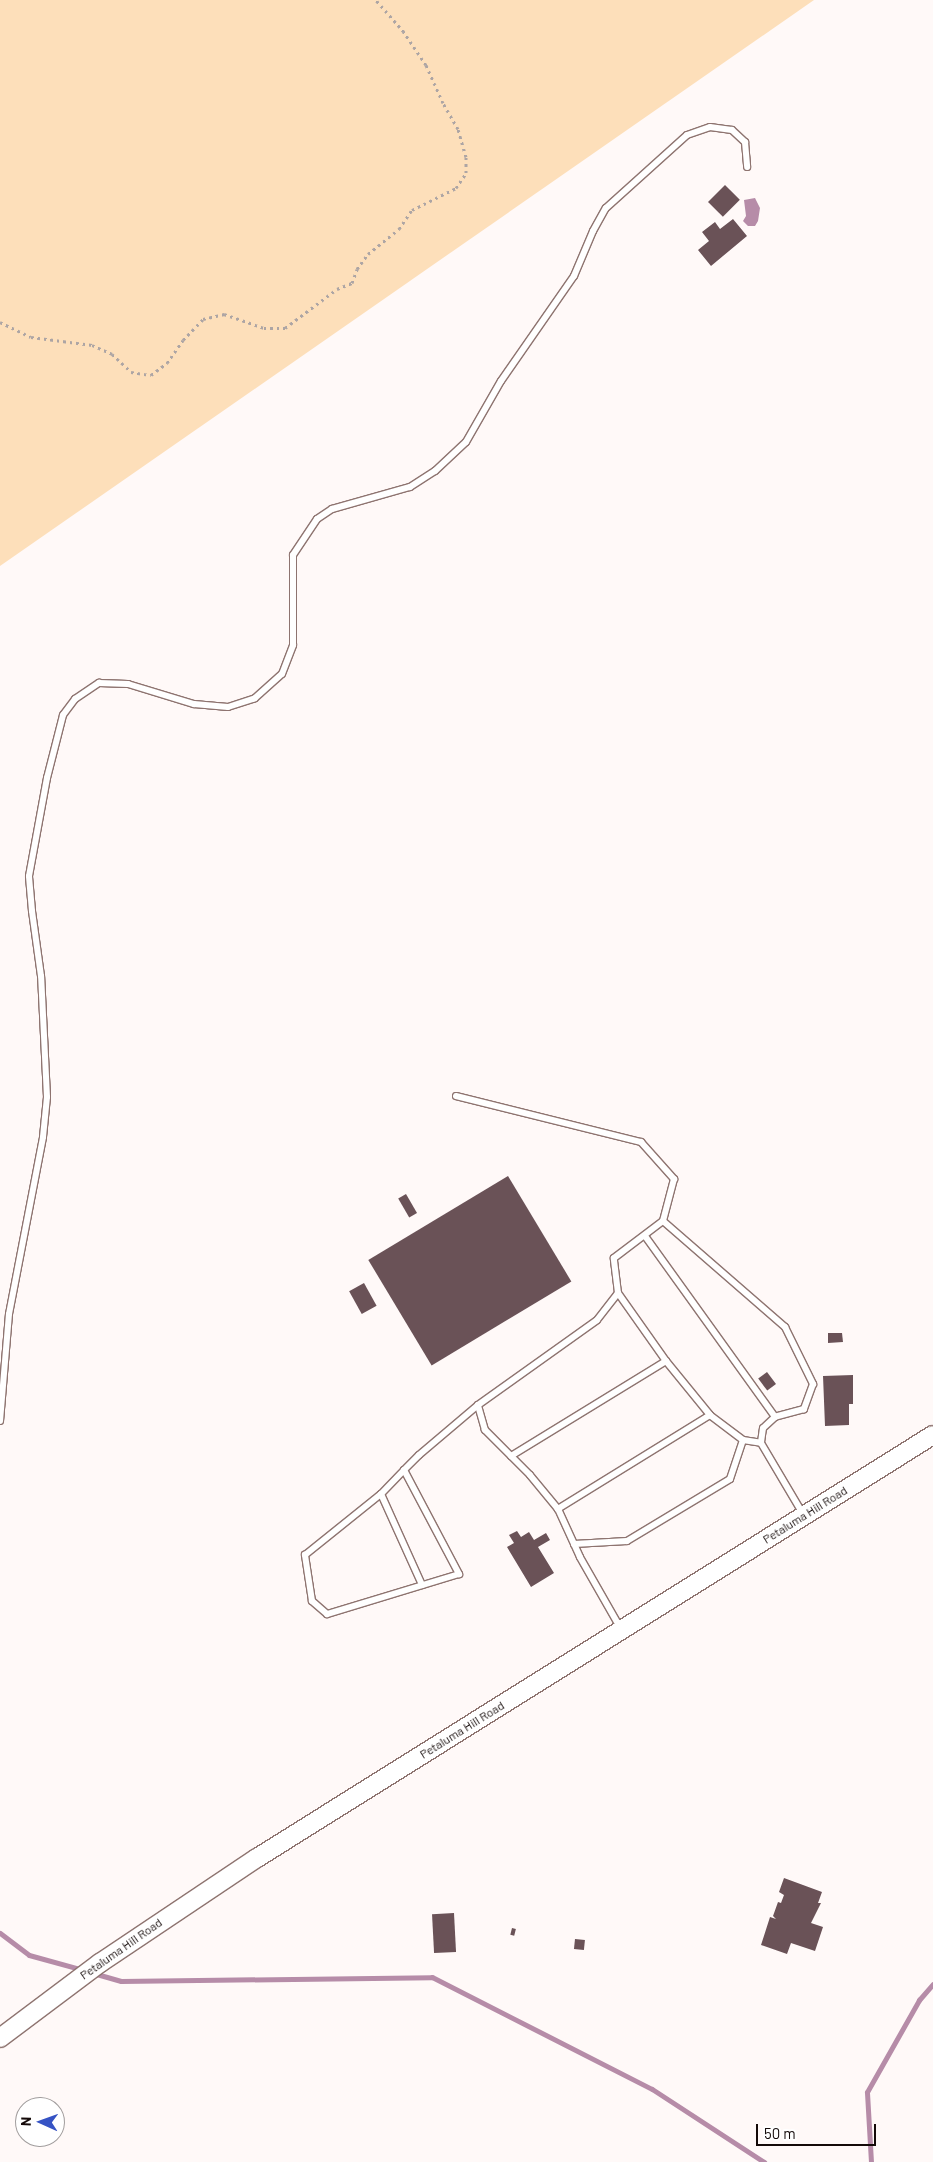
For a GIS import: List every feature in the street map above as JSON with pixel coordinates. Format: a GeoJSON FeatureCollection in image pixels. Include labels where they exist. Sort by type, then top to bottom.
{"type":"FeatureCollection","features":[{"type":"Feature","properties":{"kind":"main road","name":"Petaluma Hill Road"},"geometry":{"type":"LineString","coordinates":[[0,2038],[89,1971],[257,1858],[933,1435]]}},
{"type":"Feature","properties":{"kind":"lane"},"geometry":{"type":"LineString","coordinates":[[0,1421],[9,1314],[43,1137],[47,1097],[41,976],[29,876],[47,778],[63,715],[75,698],[99,682],[128,684],[203,705],[228,707],[255,698],[282,674],[293,645],[293,555],[317,519],[332,509],[410,487],[435,471],[466,442],[501,381],[574,276],[593,231],[606,208],[687,135],[710,127],[732,130],[745,142],[747,167]]}},
{"type":"Feature","properties":{"kind":"lane"},"geometry":{"type":"LineString","coordinates":[[456,1096],[641,1142],[674,1179],[663,1221],[614,1258],[618,1293],[666,1361],[710,1415],[743,1440],[761,1443]]}},
{"type":"Feature","properties":{"kind":"lane"},"geometry":{"type":"LineString","coordinates":[[663,1221],[785,1327],[812,1384],[804,1409],[775,1417],[763,1428],[761,1443],[804,1515]]}},
{"type":"Feature","properties":{"kind":"lane"},"geometry":{"type":"LineString","coordinates":[[645,1236],[775,1417]]}},
{"type":"Feature","properties":{"kind":"lane"},"geometry":{"type":"LineString","coordinates":[[404,1470],[459,1574],[327,1614],[312,1601],[305,1555],[381,1494],[404,1470],[478,1405],[597,1320],[618,1293]]}},
{"type":"Feature","properties":{"kind":"lane"},"geometry":{"type":"LineString","coordinates":[[511,1456],[666,1361]]}},
{"type":"Feature","properties":{"kind":"lane"},"geometry":{"type":"LineString","coordinates":[[478,1405],[484,1430],[511,1456],[558,1508],[574,1544],[622,1629]]}},
{"type":"Feature","properties":{"kind":"lane"},"geometry":{"type":"LineString","coordinates":[[558,1508],[710,1415]]}},
{"type":"Feature","properties":{"kind":"lane"},"geometry":{"type":"LineString","coordinates":[[574,1544],[627,1541],[730,1479],[743,1440]]}},
{"type":"Feature","properties":{"kind":"lane"},"geometry":{"type":"LineString","coordinates":[[381,1494],[422,1586]]}},
{"type":"Feature","properties":{"kind":"path"},"geometry":{"type":"LineString","coordinates":[[0,322],[31,337],[92,346],[112,354],[131,372],[151,375],[167,363],[183,340],[203,319],[224,314],[264,328],[285,328],[337,289],[352,282],[368,254],[400,229],[412,210],[456,188],[466,173],[466,157],[458,128],[443,103],[426,66],[404,32],[376,0]]}},
{"type":"Feature","properties":{"kind":"shaded area"},"geometry":{"type":"Polygon","coordinates":[[[0,0],[814,0],[0,566],[0,0]]]}},
{"type":"Feature","properties":{"kind":"shaded area"},"geometry":{"type":"Polygon","coordinates":[[[755,198],[760,208],[758,221],[755,226],[748,226],[743,221],[746,216],[744,200],[755,198]]]}},
{"type":"Feature","properties":{"kind":"building"},"geometry":{"type":"Polygon","coordinates":[[[725,185],[740,200],[723,217],[708,202],[725,185]]]}},
{"type":"Feature","properties":{"kind":"building"},"geometry":{"type":"Polygon","coordinates":[[[733,219],[747,236],[711,266],[698,250],[709,241],[702,232],[715,222],[720,229],[733,219]]]}},
{"type":"Feature","properties":{"kind":"building"},"geometry":{"type":"Polygon","coordinates":[[[508,1176],[571,1281],[432,1365],[368,1260],[508,1176]]]}},
{"type":"Feature","properties":{"kind":"building"},"geometry":{"type":"Polygon","coordinates":[[[406,1194],[417,1213],[409,1218],[398,1198],[406,1194]]]}},
{"type":"Feature","properties":{"kind":"building"},"geometry":{"type":"Polygon","coordinates":[[[364,1283],[377,1306],[362,1314],[349,1291],[364,1283]]]}},
{"type":"Feature","properties":{"kind":"building"},"geometry":{"type":"Polygon","coordinates":[[[828,1333],[842,1333],[843,1342],[828,1343],[828,1333]]]}},
{"type":"Feature","properties":{"kind":"building"},"geometry":{"type":"Polygon","coordinates":[[[767,1372],[776,1384],[767,1391],[758,1379],[767,1372]]]}},
{"type":"Feature","properties":{"kind":"building"},"geometry":{"type":"Polygon","coordinates":[[[853,1375],[853,1404],[849,1404],[849,1425],[825,1426],[823,1376],[853,1375]]]}},
{"type":"Feature","properties":{"kind":"building"},"geometry":{"type":"Polygon","coordinates":[[[517,1531],[521,1537],[529,1532],[534,1540],[546,1533],[550,1540],[538,1547],[554,1573],[531,1587],[507,1547],[514,1543],[509,1535],[517,1531]]]}},
{"type":"Feature","properties":{"kind":"building"},"geometry":{"type":"Polygon","coordinates":[[[784,1878],[822,1892],[818,1903],[821,1903],[811,1923],[823,1927],[815,1951],[791,1943],[787,1954],[761,1945],[770,1917],[776,1919],[773,1916],[778,1902],[781,1903],[784,1895],[779,1892],[784,1878]]]}},
{"type":"Feature","properties":{"kind":"building"},"geometry":{"type":"Polygon","coordinates":[[[454,1913],[456,1952],[434,1953],[432,1914],[454,1913]]]}},
{"type":"Feature","properties":{"kind":"building"},"geometry":{"type":"Polygon","coordinates":[[[512,1928],[516,1929],[514,1936],[510,1935],[512,1928]]]}},
{"type":"Feature","properties":{"kind":"building"},"geometry":{"type":"Polygon","coordinates":[[[575,1939],[585,1940],[584,1950],[574,1949],[575,1939]]]}},
{"type":"Feature","properties":{"kind":"waterway"},"geometry":{"type":"LineString","coordinates":[[0,1933],[29,1955],[83,1970]]}},
{"type":"Feature","properties":{"kind":"waterway"},"geometry":{"type":"LineString","coordinates":[[93,1973],[121,1981],[432,1977],[652,2089],[764,2162]]}},
{"type":"Feature","properties":{"kind":"waterway"},"geometry":{"type":"LineString","coordinates":[[871,2162],[867,2092],[919,2000],[933,1984]]}}]}
